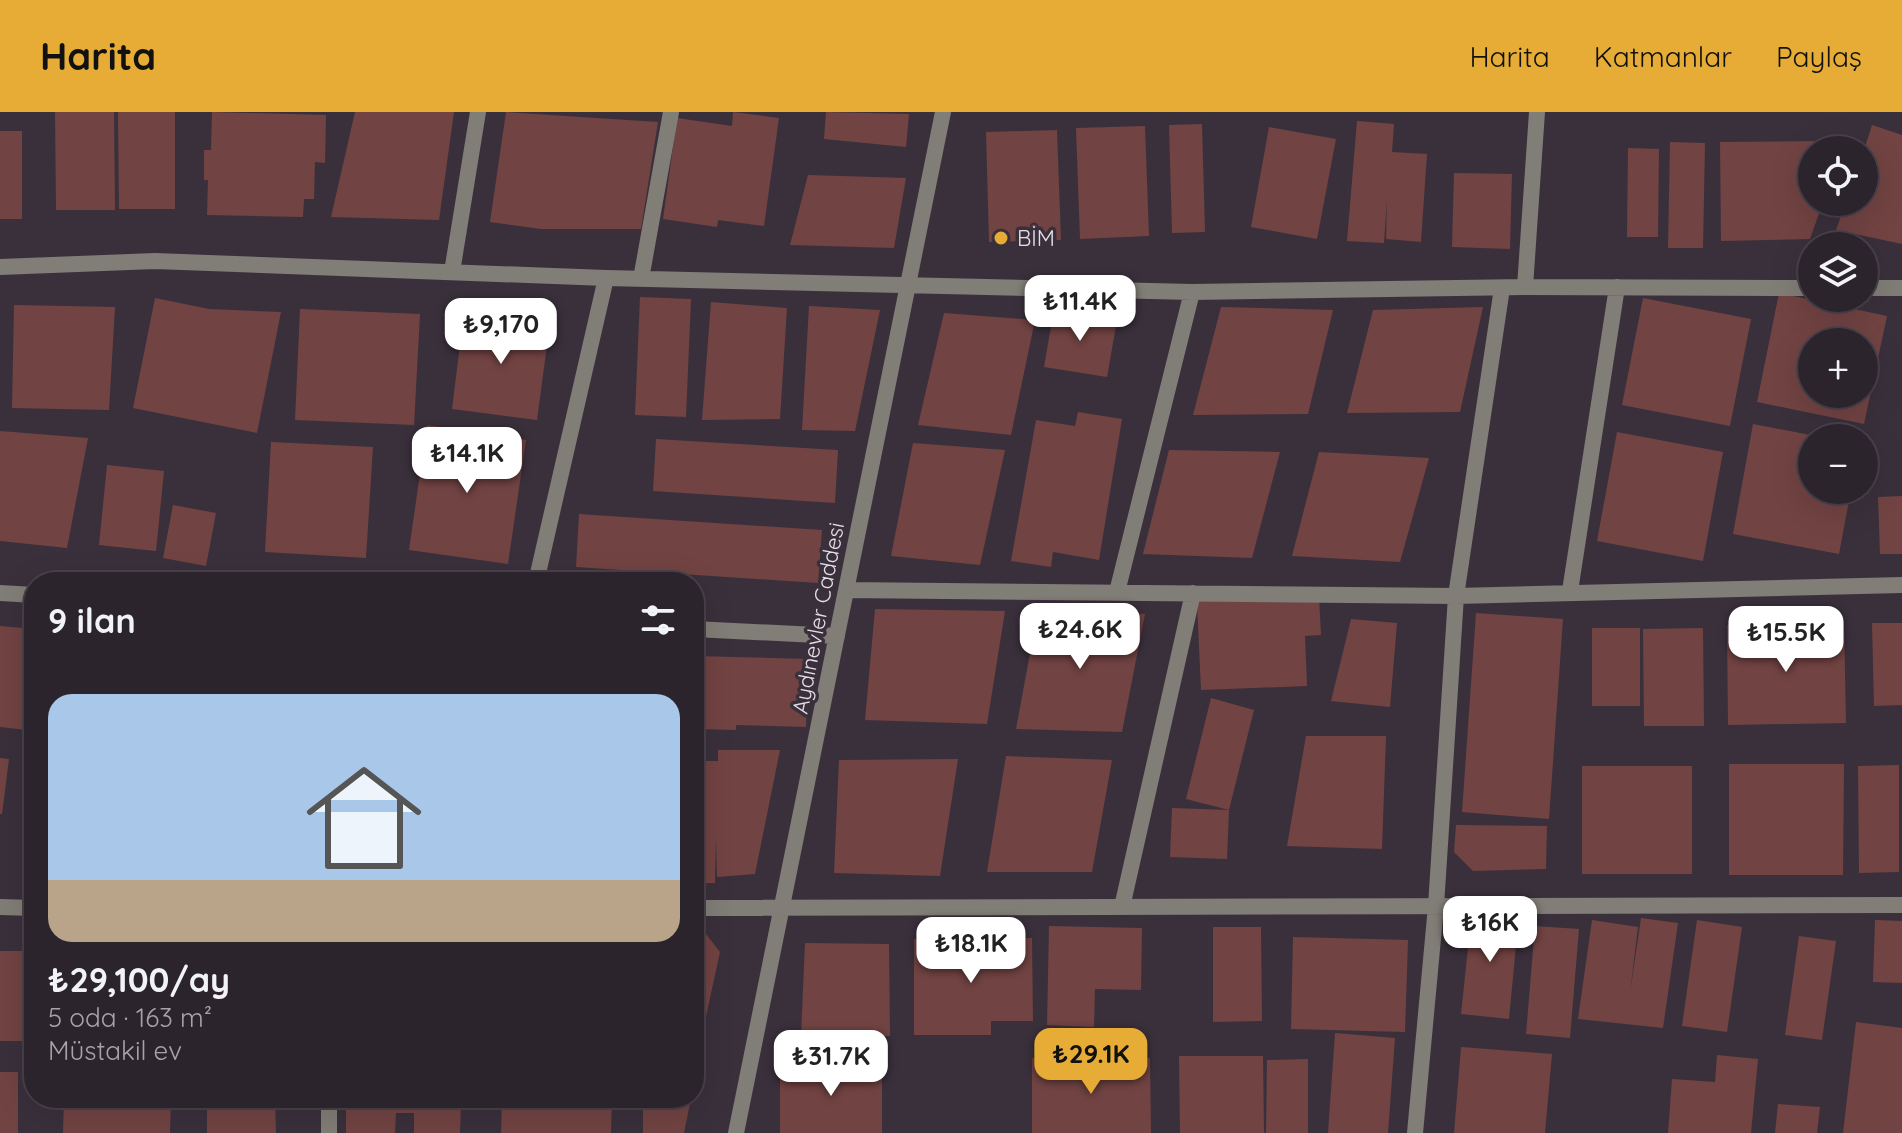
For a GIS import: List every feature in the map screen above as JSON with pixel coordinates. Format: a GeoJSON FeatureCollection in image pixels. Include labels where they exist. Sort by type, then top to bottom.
{"type":"FeatureCollection","features":[{"type":"Feature","properties":{"kind":"street"},"geometry":{"type":"LineString","coordinates":[[452,272],[478,112]]}},
{"type":"Feature","properties":{"kind":"street"},"geometry":{"type":"LineString","coordinates":[[641,279],[671,112]]}},
{"type":"Feature","properties":{"kind":"street","name":"Aydınevler Caddesi"},"geometry":{"type":"LineString","coordinates":[[736,1133],[943,112]]}},
{"type":"Feature","properties":{"kind":"street"},"geometry":{"type":"LineString","coordinates":[[1525,287],[1537,112]]}},
{"type":"Feature","properties":{"kind":"street"},"geometry":{"type":"LineString","coordinates":[[0,267],[155,261],[606,278],[1192,292],[1525,287],[1798,288]]}},
{"type":"Feature","properties":{"kind":"street"},"geometry":{"type":"LineString","coordinates":[[538,572],[606,278]]}},
{"type":"Feature","properties":{"kind":"street"},"geometry":{"type":"LineString","coordinates":[[1570,591],[1617,287]]}},
{"type":"Feature","properties":{"kind":"street"},"geometry":{"type":"LineString","coordinates":[[1415,1133],[1436,906],[1456,596],[1502,288]]}},
{"type":"Feature","properties":{"kind":"street"},"geometry":{"type":"LineString","coordinates":[[1878,288],[1902,288]]}},
{"type":"Feature","properties":{"kind":"street"},"geometry":{"type":"LineString","coordinates":[[1117,592],[1192,292]]}},
{"type":"Feature","properties":{"kind":"street"},"geometry":{"type":"LineString","coordinates":[[846,590],[1456,596],[1902,585]]}},
{"type":"Feature","properties":{"kind":"street"},"geometry":{"type":"LineString","coordinates":[[0,593],[24,594]]}},
{"type":"Feature","properties":{"kind":"street"},"geometry":{"type":"LineString","coordinates":[[1122,907],[1193,593]]}},
{"type":"Feature","properties":{"kind":"street"},"geometry":{"type":"LineString","coordinates":[[704,629],[837,636]]}},
{"type":"Feature","properties":{"kind":"street"},"geometry":{"type":"LineString","coordinates":[[704,908],[1902,905]]}},
{"type":"Feature","properties":{"kind":"street"},"geometry":{"type":"LineString","coordinates":[[0,907],[24,908]]}},
{"type":"Feature","properties":{"kind":"street"},"geometry":{"type":"LineString","coordinates":[[329,1108],[329,1133]]}},
{"type":"Feature","properties":{"kind":"building"},"geometry":{"type":"Polygon","coordinates":[[[55,112],[114,112],[115,210],[56,210],[55,112]]]}},
{"type":"Feature","properties":{"kind":"building"},"geometry":{"type":"Polygon","coordinates":[[[118,112],[175,112],[175,209],[119,209],[118,112]]]}},
{"type":"Feature","properties":{"kind":"building"},"geometry":{"type":"Polygon","coordinates":[[[212,112],[326,115],[325,163],[315,162],[314,199],[304,199],[303,217],[207,215],[208,180],[204,180],[204,150],[211,150],[212,112]]]}},
{"type":"Feature","properties":{"kind":"building"},"geometry":{"type":"Polygon","coordinates":[[[355,112],[454,112],[439,220],[331,217],[355,112]]]}},
{"type":"Feature","properties":{"kind":"building"},"geometry":{"type":"Polygon","coordinates":[[[506,112],[658,122],[641,229],[541,229],[490,222],[506,112]]]}},
{"type":"Feature","properties":{"kind":"building"},"geometry":{"type":"Polygon","coordinates":[[[733,112],[779,118],[764,226],[718,220],[717,227],[663,219],[677,118],[732,126],[733,112]]]}},
{"type":"Feature","properties":{"kind":"building"},"geometry":{"type":"Polygon","coordinates":[[[826,112],[909,114],[906,147],[824,139],[826,112]]]}},
{"type":"Feature","properties":{"kind":"building"},"geometry":{"type":"Polygon","coordinates":[[[1357,121],[1394,124],[1392,152],[1427,154],[1421,242],[1386,239],[1387,200],[1384,243],[1347,241],[1357,121]]]}},
{"type":"Feature","properties":{"kind":"building"},"geometry":{"type":"Polygon","coordinates":[[[1202,124],[1205,232],[1172,233],[1169,125],[1202,124]]]}},
{"type":"Feature","properties":{"kind":"building"},"geometry":{"type":"Polygon","coordinates":[[[1872,125],[1902,135],[1902,244],[1878,239],[1878,232],[1836,230],[1841,216],[1878,216],[1878,136],[1868,136],[1872,125]]]}},
{"type":"Feature","properties":{"kind":"building"},"geometry":{"type":"Polygon","coordinates":[[[1145,126],[1149,236],[1080,239],[1076,128],[1145,126]]]}},
{"type":"Feature","properties":{"kind":"building"},"geometry":{"type":"Polygon","coordinates":[[[1269,127],[1336,139],[1317,239],[1251,227],[1269,127]]]}},
{"type":"Feature","properties":{"kind":"building"},"geometry":{"type":"Polygon","coordinates":[[[1057,130],[1061,240],[989,242],[986,132],[1057,130]]]}},
{"type":"Feature","properties":{"kind":"building"},"geometry":{"type":"Polygon","coordinates":[[[0,131],[22,131],[22,219],[0,219],[0,131]]]}},
{"type":"Feature","properties":{"kind":"building"},"geometry":{"type":"Polygon","coordinates":[[[1798,141],[1798,216],[1818,216],[1812,232],[1798,232],[1798,239],[1721,241],[1720,142],[1798,141]]]}},
{"type":"Feature","properties":{"kind":"building"},"geometry":{"type":"Polygon","coordinates":[[[1670,142],[1705,143],[1703,248],[1668,248],[1670,142]]]}},
{"type":"Feature","properties":{"kind":"building"},"geometry":{"type":"Polygon","coordinates":[[[1628,148],[1659,149],[1658,237],[1627,237],[1628,148]]]}},
{"type":"Feature","properties":{"kind":"building"},"geometry":{"type":"Polygon","coordinates":[[[1454,173],[1512,174],[1510,249],[1452,247],[1454,173]]]}},
{"type":"Feature","properties":{"kind":"building"},"geometry":{"type":"Polygon","coordinates":[[[808,175],[906,178],[894,248],[790,245],[808,175]]]}},
{"type":"Feature","properties":{"kind":"building"},"geometry":{"type":"Polygon","coordinates":[[[1779,293],[1798,297],[1798,312],[1868,312],[1887,316],[1878,358],[1878,328],[1798,328],[1798,408],[1867,408],[1864,424],[1757,402],[1779,293]]]}},
{"type":"Feature","properties":{"kind":"building"},"geometry":{"type":"Polygon","coordinates":[[[640,297],[691,299],[686,417],[635,415],[640,297]]]}},
{"type":"Feature","properties":{"kind":"building"},"geometry":{"type":"Polygon","coordinates":[[[155,298],[209,309],[281,312],[257,433],[133,408],[155,298]]]}},
{"type":"Feature","properties":{"kind":"building"},"geometry":{"type":"Polygon","coordinates":[[[1643,298],[1751,319],[1730,426],[1622,405],[1643,298]]]}},
{"type":"Feature","properties":{"kind":"building"},"geometry":{"type":"Polygon","coordinates":[[[711,302],[787,308],[780,419],[702,420],[711,302]]]}},
{"type":"Feature","properties":{"kind":"building"},"geometry":{"type":"Polygon","coordinates":[[[14,305],[115,307],[109,410],[12,408],[14,305]]]}},
{"type":"Feature","properties":{"kind":"building"},"geometry":{"type":"Polygon","coordinates":[[[809,306],[880,310],[855,431],[802,430],[809,306]]]}},
{"type":"Feature","properties":{"kind":"building"},"geometry":{"type":"Polygon","coordinates":[[[1221,307],[1333,310],[1308,414],[1193,415],[1221,307]]]}},
{"type":"Feature","properties":{"kind":"building"},"geometry":{"type":"Polygon","coordinates":[[[1483,307],[1460,412],[1347,413],[1373,310],[1483,307]]]}},
{"type":"Feature","properties":{"kind":"building"},"geometry":{"type":"Polygon","coordinates":[[[300,309],[420,314],[414,425],[295,420],[300,309]]]}},
{"type":"Feature","properties":{"kind":"building"},"geometry":{"type":"Polygon","coordinates":[[[1054,309],[1117,320],[1107,377],[1044,367],[1054,309]]]}},
{"type":"Feature","properties":{"kind":"building"},"geometry":{"type":"Polygon","coordinates":[[[464,312],[550,323],[537,420],[452,409],[464,312]]]}},
{"type":"Feature","properties":{"kind":"building"},"geometry":{"type":"Polygon","coordinates":[[[944,313],[1035,320],[1011,435],[918,425],[944,313]]]}},
{"type":"Feature","properties":{"kind":"building"},"geometry":{"type":"Polygon","coordinates":[[[1078,412],[1122,419],[1099,560],[1053,552],[1051,567],[1011,561],[1036,420],[1075,426],[1078,412]]]}},
{"type":"Feature","properties":{"kind":"building"},"geometry":{"type":"Polygon","coordinates":[[[1753,424],[1798,433],[1798,504],[1848,504],[1839,554],[1733,534],[1753,424]]]}},
{"type":"Feature","properties":{"kind":"building"},"geometry":{"type":"Polygon","coordinates":[[[427,425],[526,440],[508,564],[409,550],[427,425]]]}},
{"type":"Feature","properties":{"kind":"building"},"geometry":{"type":"Polygon","coordinates":[[[0,431],[88,438],[67,548],[0,541],[0,431]]]}},
{"type":"Feature","properties":{"kind":"building"},"geometry":{"type":"Polygon","coordinates":[[[1617,432],[1723,452],[1703,561],[1597,541],[1617,432]]]}},
{"type":"Feature","properties":{"kind":"building"},"geometry":{"type":"Polygon","coordinates":[[[656,439],[838,450],[835,503],[653,491],[656,439]]]}},
{"type":"Feature","properties":{"kind":"building"},"geometry":{"type":"Polygon","coordinates":[[[271,442],[373,447],[366,558],[265,552],[271,442]]]}},
{"type":"Feature","properties":{"kind":"building"},"geometry":{"type":"Polygon","coordinates":[[[913,443],[1005,450],[980,565],[891,556],[913,443]]]}},
{"type":"Feature","properties":{"kind":"building"},"geometry":{"type":"Polygon","coordinates":[[[1169,450],[1280,452],[1252,558],[1143,554],[1169,450]]]}},
{"type":"Feature","properties":{"kind":"building"},"geometry":{"type":"Polygon","coordinates":[[[1319,452],[1429,458],[1400,562],[1292,556],[1319,452]]]}},
{"type":"Feature","properties":{"kind":"building"},"geometry":{"type":"Polygon","coordinates":[[[107,465],[164,471],[156,551],[99,545],[107,465]]]}},
{"type":"Feature","properties":{"kind":"building"},"geometry":{"type":"Polygon","coordinates":[[[1902,496],[1902,554],[1880,554],[1878,497],[1902,496]]]}},
{"type":"Feature","properties":{"kind":"building"},"geometry":{"type":"Polygon","coordinates":[[[173,505],[216,513],[206,566],[163,558],[173,505]]]}},
{"type":"Feature","properties":{"kind":"building"},"geometry":{"type":"Polygon","coordinates":[[[579,514],[822,530],[818,583],[704,575],[704,572],[576,567],[579,514]]]}},
{"type":"Feature","properties":{"kind":"building"},"geometry":{"type":"Polygon","coordinates":[[[1319,596],[1321,635],[1305,636],[1307,686],[1201,690],[1197,602],[1319,596]]]}},
{"type":"Feature","properties":{"kind":"building"},"geometry":{"type":"Polygon","coordinates":[[[875,609],[1005,611],[987,724],[865,720],[875,609]]]}},
{"type":"Feature","properties":{"kind":"building"},"geometry":{"type":"Polygon","coordinates":[[[1038,610],[1145,614],[1122,732],[1016,729],[1038,610]]]}},
{"type":"Feature","properties":{"kind":"building"},"geometry":{"type":"Polygon","coordinates":[[[1476,613],[1563,619],[1549,819],[1462,812],[1476,613]]]}},
{"type":"Feature","properties":{"kind":"building"},"geometry":{"type":"Polygon","coordinates":[[[1351,619],[1397,623],[1390,707],[1331,701],[1351,619]]]}},
{"type":"Feature","properties":{"kind":"building"},"geometry":{"type":"Polygon","coordinates":[[[1844,623],[1846,723],[1728,725],[1727,625],[1844,623]]]}},
{"type":"Feature","properties":{"kind":"building"},"geometry":{"type":"Polygon","coordinates":[[[1872,623],[1902,623],[1902,705],[1874,706],[1872,623]]]}},
{"type":"Feature","properties":{"kind":"building"},"geometry":{"type":"Polygon","coordinates":[[[0,626],[24,628],[24,730],[0,727],[0,626]]]}},
{"type":"Feature","properties":{"kind":"building"},"geometry":{"type":"Polygon","coordinates":[[[1592,628],[1640,628],[1640,706],[1592,706],[1592,628]]]}},
{"type":"Feature","properties":{"kind":"building"},"geometry":{"type":"Polygon","coordinates":[[[1703,628],[1704,726],[1644,726],[1643,629],[1703,628]]]}},
{"type":"Feature","properties":{"kind":"building"},"geometry":{"type":"Polygon","coordinates":[[[704,656],[808,659],[806,727],[736,725],[736,730],[704,729],[704,656]]]}},
{"type":"Feature","properties":{"kind":"building"},"geometry":{"type":"Polygon","coordinates":[[[1211,698],[1254,710],[1229,810],[1186,799],[1211,698]]]}},
{"type":"Feature","properties":{"kind":"building"},"geometry":{"type":"Polygon","coordinates":[[[1306,736],[1386,736],[1382,849],[1287,846],[1306,736]]]}},
{"type":"Feature","properties":{"kind":"building"},"geometry":{"type":"Polygon","coordinates":[[[718,750],[780,750],[755,874],[717,877],[716,838],[715,883],[704,883],[704,761],[718,761],[718,750]]]}},
{"type":"Feature","properties":{"kind":"building"},"geometry":{"type":"Polygon","coordinates":[[[1006,756],[1112,760],[1092,872],[987,872],[1006,756]]]}},
{"type":"Feature","properties":{"kind":"building"},"geometry":{"type":"Polygon","coordinates":[[[0,758],[9,759],[2,814],[0,814],[0,758]]]}},
{"type":"Feature","properties":{"kind":"building"},"geometry":{"type":"Polygon","coordinates":[[[958,759],[940,876],[834,873],[839,760],[958,759]]]}},
{"type":"Feature","properties":{"kind":"building"},"geometry":{"type":"Polygon","coordinates":[[[1729,764],[1844,764],[1843,875],[1729,875],[1729,764]]]}},
{"type":"Feature","properties":{"kind":"building"},"geometry":{"type":"Polygon","coordinates":[[[1899,765],[1899,872],[1859,873],[1858,766],[1899,765]]]}},
{"type":"Feature","properties":{"kind":"building"},"geometry":{"type":"Polygon","coordinates":[[[1582,766],[1692,766],[1692,874],[1582,874],[1582,766]]]}},
{"type":"Feature","properties":{"kind":"building"},"geometry":{"type":"Polygon","coordinates":[[[1172,808],[1229,810],[1227,859],[1170,857],[1172,808]]]}},
{"type":"Feature","properties":{"kind":"building"},"geometry":{"type":"Polygon","coordinates":[[[1456,825],[1547,826],[1546,869],[1473,871],[1454,852],[1456,825]]]}},
{"type":"Feature","properties":{"kind":"building"},"geometry":{"type":"Polygon","coordinates":[[[1472,910],[1519,914],[1509,1019],[1461,1014],[1472,910]]]}},
{"type":"Feature","properties":{"kind":"building"},"geometry":{"type":"Polygon","coordinates":[[[1641,918],[1678,923],[1663,1028],[1578,1019],[1592,920],[1638,927],[1630,993],[1641,918]]]}},
{"type":"Feature","properties":{"kind":"building"},"geometry":{"type":"Polygon","coordinates":[[[1697,920],[1742,927],[1727,1032],[1682,1026],[1697,920]]]}},
{"type":"Feature","properties":{"kind":"building"},"geometry":{"type":"Polygon","coordinates":[[[1875,920],[1902,921],[1902,983],[1873,982],[1875,920]]]}},
{"type":"Feature","properties":{"kind":"building"},"geometry":{"type":"Polygon","coordinates":[[[1049,926],[1142,928],[1141,990],[1095,989],[1094,1027],[1047,1025],[1049,926]]]}},
{"type":"Feature","properties":{"kind":"building"},"geometry":{"type":"Polygon","coordinates":[[[1535,926],[1579,929],[1570,1038],[1526,1034],[1535,926]]]}},
{"type":"Feature","properties":{"kind":"building"},"geometry":{"type":"Polygon","coordinates":[[[1213,927],[1261,927],[1262,1021],[1213,1022],[1213,927]]]}},
{"type":"Feature","properties":{"kind":"building"},"geometry":{"type":"Polygon","coordinates":[[[704,934],[720,952],[704,1026],[704,934]]]}},
{"type":"Feature","properties":{"kind":"building"},"geometry":{"type":"Polygon","coordinates":[[[1799,936],[1836,941],[1822,1040],[1785,1035],[1799,936]]]}},
{"type":"Feature","properties":{"kind":"building"},"geometry":{"type":"Polygon","coordinates":[[[1293,937],[1408,940],[1405,1032],[1291,1029],[1293,937]]]}},
{"type":"Feature","properties":{"kind":"building"},"geometry":{"type":"Polygon","coordinates":[[[1032,938],[1033,1021],[991,1021],[991,1035],[914,1035],[914,939],[1032,938]]]}},
{"type":"Feature","properties":{"kind":"building"},"geometry":{"type":"Polygon","coordinates":[[[805,943],[889,944],[890,1036],[801,1036],[805,943]]]}},
{"type":"Feature","properties":{"kind":"building"},"geometry":{"type":"Polygon","coordinates":[[[0,951],[24,951],[24,1041],[0,1041],[0,951]]]}},
{"type":"Feature","properties":{"kind":"building"},"geometry":{"type":"Polygon","coordinates":[[[1856,1022],[1902,1028],[1902,1133],[1843,1133],[1856,1022]]]}},
{"type":"Feature","properties":{"kind":"building"},"geometry":{"type":"Polygon","coordinates":[[[1335,1033],[1395,1038],[1388,1133],[1328,1133],[1335,1033]]]}},
{"type":"Feature","properties":{"kind":"building"},"geometry":{"type":"Polygon","coordinates":[[[1461,1047],[1552,1054],[1545,1133],[1454,1133],[1461,1047]]]}},
{"type":"Feature","properties":{"kind":"building"},"geometry":{"type":"Polygon","coordinates":[[[1717,1055],[1758,1059],[1751,1133],[1668,1133],[1672,1079],[1715,1082],[1717,1055]]]}},
{"type":"Feature","properties":{"kind":"building"},"geometry":{"type":"Polygon","coordinates":[[[1179,1056],[1263,1056],[1264,1133],[1180,1133],[1179,1056]]]}},
{"type":"Feature","properties":{"kind":"building"},"geometry":{"type":"Polygon","coordinates":[[[1032,1058],[1150,1058],[1151,1133],[1032,1133],[1032,1058]]]}},
{"type":"Feature","properties":{"kind":"building"},"geometry":{"type":"Polygon","coordinates":[[[1308,1059],[1308,1133],[1266,1133],[1267,1060],[1308,1059]]]}},
{"type":"Feature","properties":{"kind":"building"},"geometry":{"type":"Polygon","coordinates":[[[882,1062],[882,1133],[780,1133],[780,1063],[882,1062]]]}},
{"type":"Feature","properties":{"kind":"building"},"geometry":{"type":"Polygon","coordinates":[[[0,1072],[18,1072],[18,1133],[0,1133],[0,1072]]]}},
{"type":"Feature","properties":{"kind":"building"},"geometry":{"type":"Polygon","coordinates":[[[1778,1104],[1820,1107],[1817,1133],[1775,1133],[1778,1104]]]}},
{"type":"Feature","properties":{"kind":"building"},"geometry":{"type":"Polygon","coordinates":[[[64,1108],[171,1108],[170,1133],[63,1133],[64,1108]]]}},
{"type":"Feature","properties":{"kind":"building"},"geometry":{"type":"Polygon","coordinates":[[[207,1108],[275,1108],[276,1133],[207,1133],[207,1108]]]}},
{"type":"Feature","properties":{"kind":"building"},"geometry":{"type":"Polygon","coordinates":[[[346,1108],[461,1108],[460,1133],[414,1133],[414,1113],[396,1113],[395,1133],[346,1133],[346,1108]]]}},
{"type":"Feature","properties":{"kind":"building"},"geometry":{"type":"Polygon","coordinates":[[[502,1108],[612,1108],[611,1133],[501,1133],[502,1108]]]}},
{"type":"Feature","properties":{"kind":"building"},"geometry":{"type":"Polygon","coordinates":[[[643,1108],[689,1108],[684,1133],[643,1133],[643,1108]]]}},
{"type":"Feature","properties":{"kind":"place","name":"BİM"},"geometry":{"type":"Point","coordinates":[1001,238]}}]}
